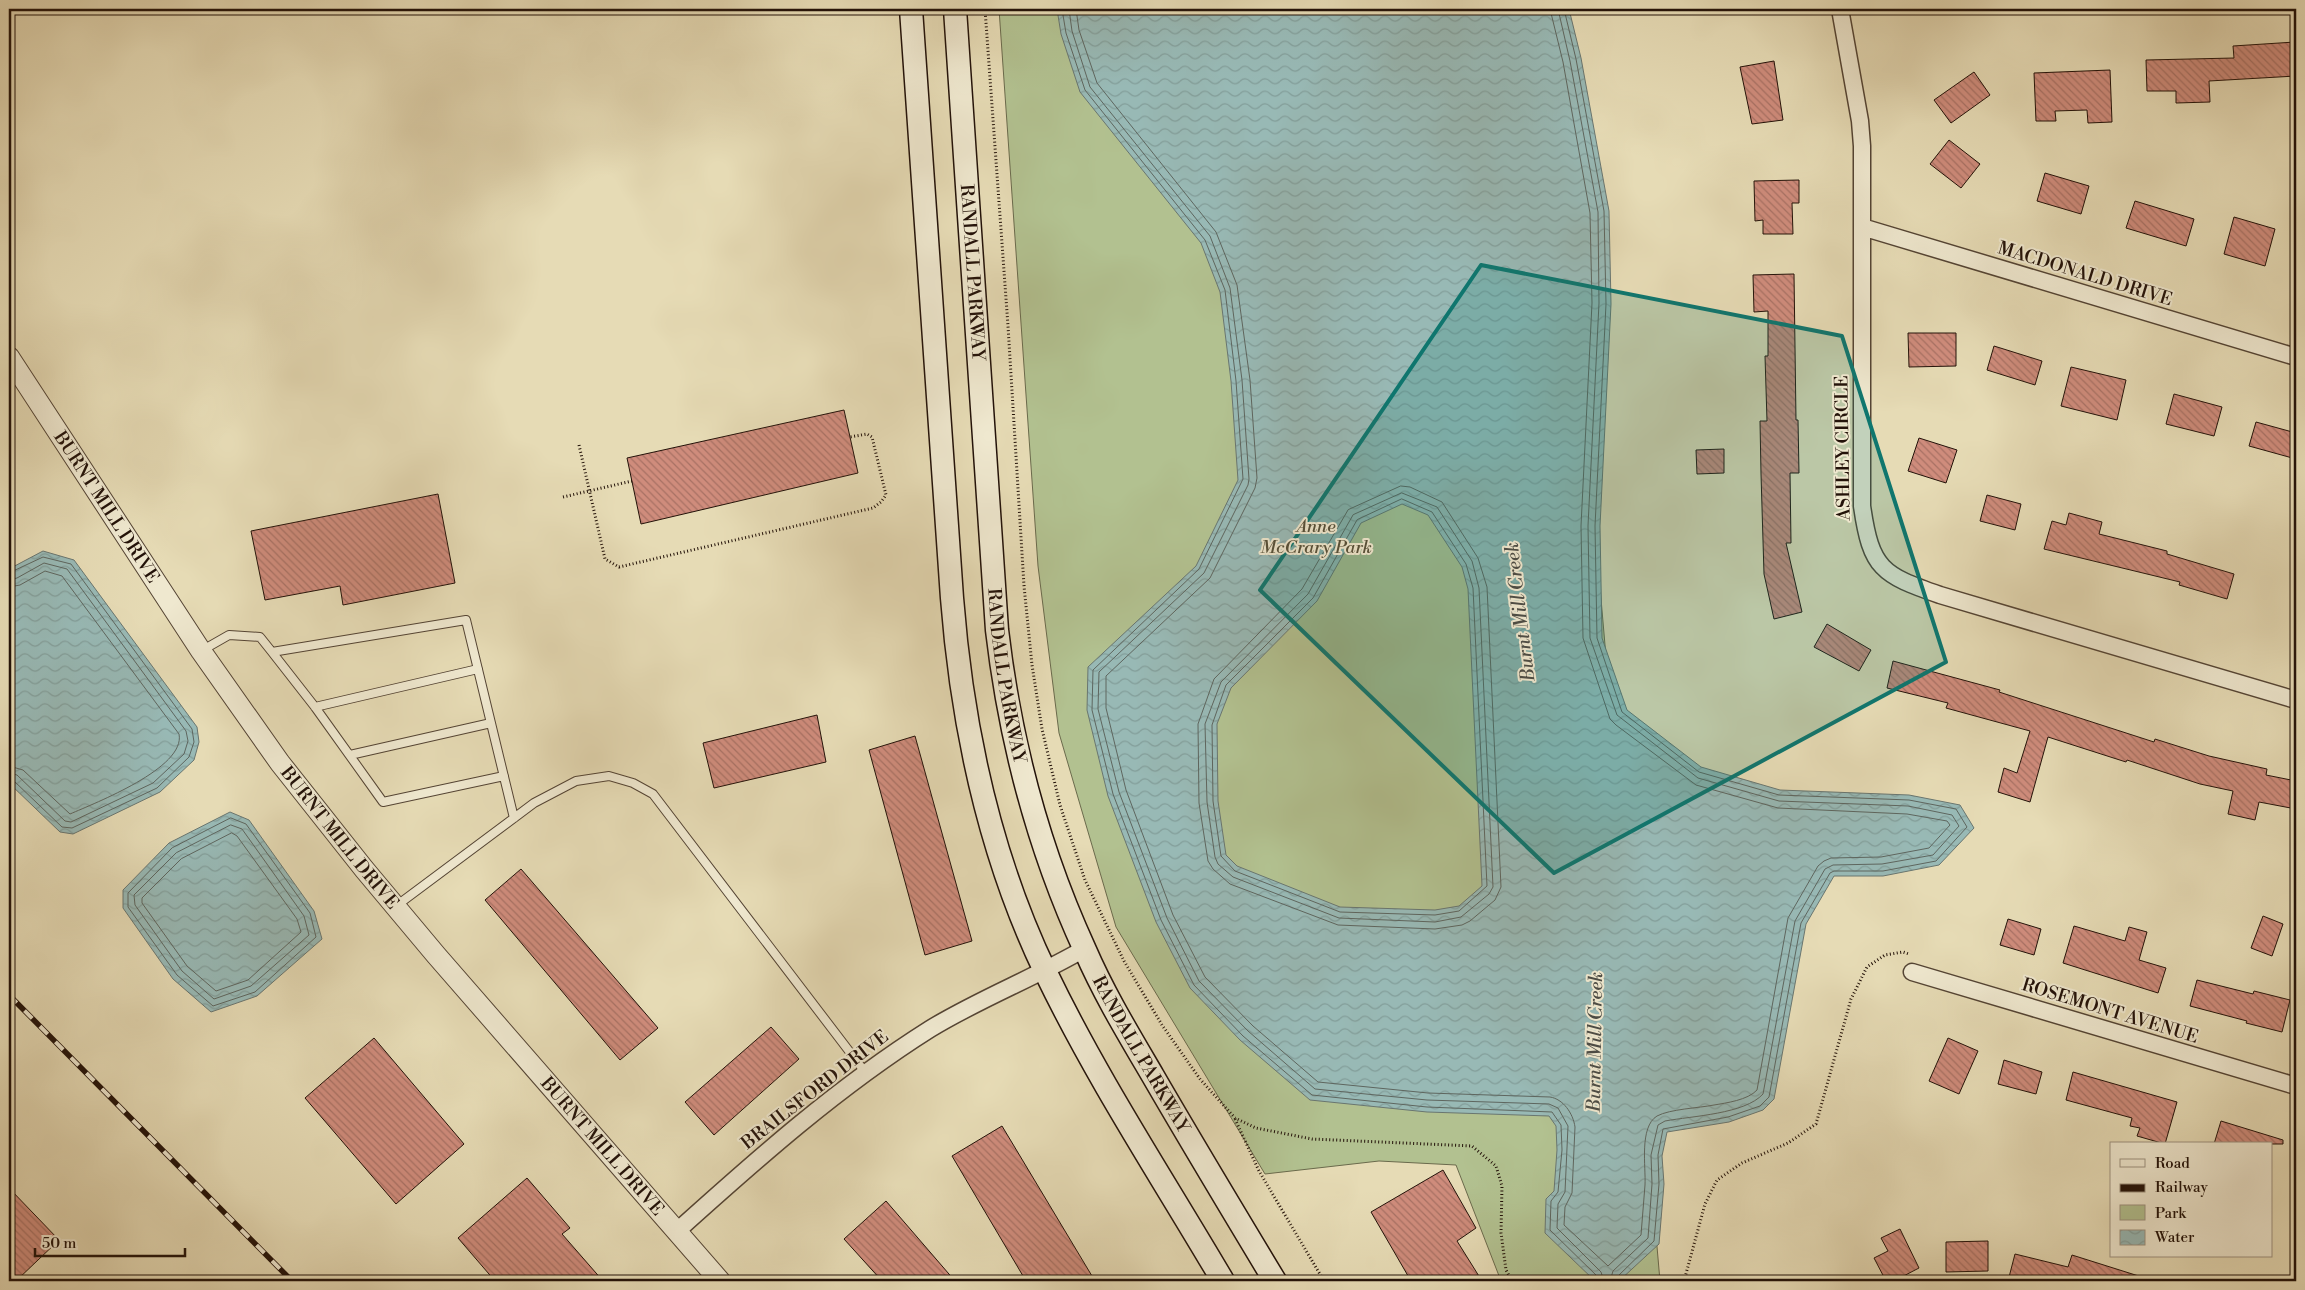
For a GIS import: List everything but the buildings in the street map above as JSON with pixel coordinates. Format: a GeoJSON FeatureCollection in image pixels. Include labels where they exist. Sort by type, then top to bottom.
{"type":"FeatureCollection","features":[{"type":"Feature","properties":{"kind":"main road"},"geometry":{"type":"LineString","coordinates":[[911,9],[956,654],[971,745],[994,834],[1025,925],[1045,972],[1092,1058],[1222,1281]]}},
{"type":"Feature","properties":{"kind":"main road","name":"RANDALL PARKWAY"},"geometry":{"type":"LineString","coordinates":[[955,9],[991,547],[1001,667],[1012,732],[1030,802],[1059,888],[1084,949],[1116,1012],[1275,1281]]}},
{"type":"Feature","properties":{"kind":"street","name":"ASHLEY CIRCLE"},"geometry":{"type":"LineString","coordinates":[[1840,9],[1860,121],[1862,506],[1865,527],[1874,559],[1887,572],[1900,580],[1940,595],[2296,700]]}},
{"type":"Feature","properties":{"kind":"street","name":"MACDONALD DRIVE"},"geometry":{"type":"LineString","coordinates":[[1862,227],[2296,357]]}},
{"type":"Feature","properties":{"kind":"street","name":"BURNT MILL DRIVE"},"geometry":{"type":"LineString","coordinates":[[9,357],[201,651],[280,763],[395,906],[720,1281]]}},
{"type":"Feature","properties":{"kind":"street","name":"BRAILSFORD DRIVE"},"geometry":{"type":"LineString","coordinates":[[676,1232],[731,1182],[865,1072],[933,1028],[1045,972],[1084,949]]}},
{"type":"Feature","properties":{"kind":"street","name":"ROSEMONT AVENUE"},"geometry":{"type":"LineString","coordinates":[[1912,972],[2296,1086]]}},
{"type":"Feature","properties":{"kind":"lane"},"geometry":{"type":"LineString","coordinates":[[272,652],[466,620],[514,818]]}},
{"type":"Feature","properties":{"kind":"lane"},"geometry":{"type":"LineString","coordinates":[[201,651],[229,635],[260,637],[315,707],[383,802],[504,776]]}},
{"type":"Feature","properties":{"kind":"lane"},"geometry":{"type":"LineString","coordinates":[[315,707],[478,669]]}},
{"type":"Feature","properties":{"kind":"lane"},"geometry":{"type":"LineString","coordinates":[[350,755],[491,723]]}},
{"type":"Feature","properties":{"kind":"lane"},"geometry":{"type":"LineString","coordinates":[[395,906],[534,802],[576,781],[609,776],[632,783],[653,794],[865,1072]]}},
{"type":"Feature","properties":{"kind":"path"},"geometry":{"type":"LineString","coordinates":[[985,9],[1008,316],[1024,586],[1032,665],[1042,729],[1060,805],[1085,880],[1124,961],[1162,1025],[1200,1080],[1235,1118],[1259,1171],[1324,1281]]}},
{"type":"Feature","properties":{"kind":"path"},"geometry":{"type":"LineString","coordinates":[[580,445],[605,559],[620,567],[874,508],[886,495],[872,437],[866,434],[850,436]]}},
{"type":"Feature","properties":{"kind":"path"},"geometry":{"type":"LineString","coordinates":[[563,497],[632,482]]}},
{"type":"Feature","properties":{"kind":"path"},"geometry":{"type":"LineString","coordinates":[[1684,1281],[1705,1204],[1717,1180],[1742,1163],[1788,1143],[1816,1124],[1851,999],[1867,967],[1885,955],[1903,952],[1911,954]]}},
{"type":"Feature","properties":{"kind":"path"},"geometry":{"type":"LineString","coordinates":[[1235,1118],[1256,1128],[1312,1139],[1472,1146],[1496,1166],[1502,1186],[1502,1233],[1506,1270],[1512,1281]]}},
{"type":"Feature","properties":{"kind":"highlighted area"},"geometry":{"type":"Polygon","coordinates":[[[1481,265],[1842,336],[1946,662],[1554,873],[1260,590],[1481,265]]]}},
{"type":"Feature","properties":{"kind":"green space","name":"Anne McCrary Park"},"geometry":{"type":"Polygon","coordinates":[[[999,9],[1550,9],[1660,1281],[1501,1281],[1456,1165],[1379,1161],[1265,1174],[1116,927],[1059,733],[1038,566],[999,9]]]}},
{"type":"Feature","properties":{"kind":"water","name":"Anne McCrary Park"},"geometry":{"type":"Polygon","coordinates":[[[1057,9],[1569,9],[1581,58],[1609,211],[1611,304],[1600,526],[1602,638],[1627,710],[1701,767],[1780,790],[1909,795],[1960,805],[1974,828],[1939,865],[1883,876],[1834,876],[1806,924],[1774,1099],[1763,1110],[1729,1122],[1667,1132],[1662,1156],[1664,1184],[1659,1244],[1619,1281],[1595,1281],[1545,1233],[1546,1199],[1554,1191],[1557,1150],[1556,1126],[1549,1116],[1427,1112],[1310,1100],[1240,1040],[1190,988],[1156,922],[1108,796],[1087,710],[1088,667],[1196,566],[1238,480],[1231,381],[1220,292],[1201,243],[1080,92],[1061,34],[1057,9]],[[1402,504],[1361,523],[1317,601],[1231,688],[1217,724],[1218,801],[1226,855],[1237,866],[1340,907],[1435,910],[1459,906],[1482,886],[1468,589],[1462,567],[1428,515],[1402,504]]]}},
{"type":"Feature","properties":{"kind":"water"},"geometry":{"type":"Polygon","coordinates":[[[43,551],[74,560],[197,727],[199,742],[194,760],[160,792],[73,834],[60,832],[9,783],[9,569],[43,551]]]}},
{"type":"Feature","properties":{"kind":"water"},"geometry":{"type":"Polygon","coordinates":[[[230,812],[249,820],[314,911],[322,939],[257,996],[211,1012],[173,979],[123,908],[123,890],[169,843],[230,812]]]}},
{"type":"Feature","properties":{"kind":"railway"},"geometry":{"type":"LineString","coordinates":[[9,995],[292,1281]]}},
{"type":"Feature","properties":{"kind":"water label","name":"Burnt Mill Creek"},"geometry":{"type":"Point","coordinates":[1520,612]}},
{"type":"Feature","properties":{"kind":"water label","name":"Burnt Mill Creek"},"geometry":{"type":"Point","coordinates":[1595,1042]}}]}
